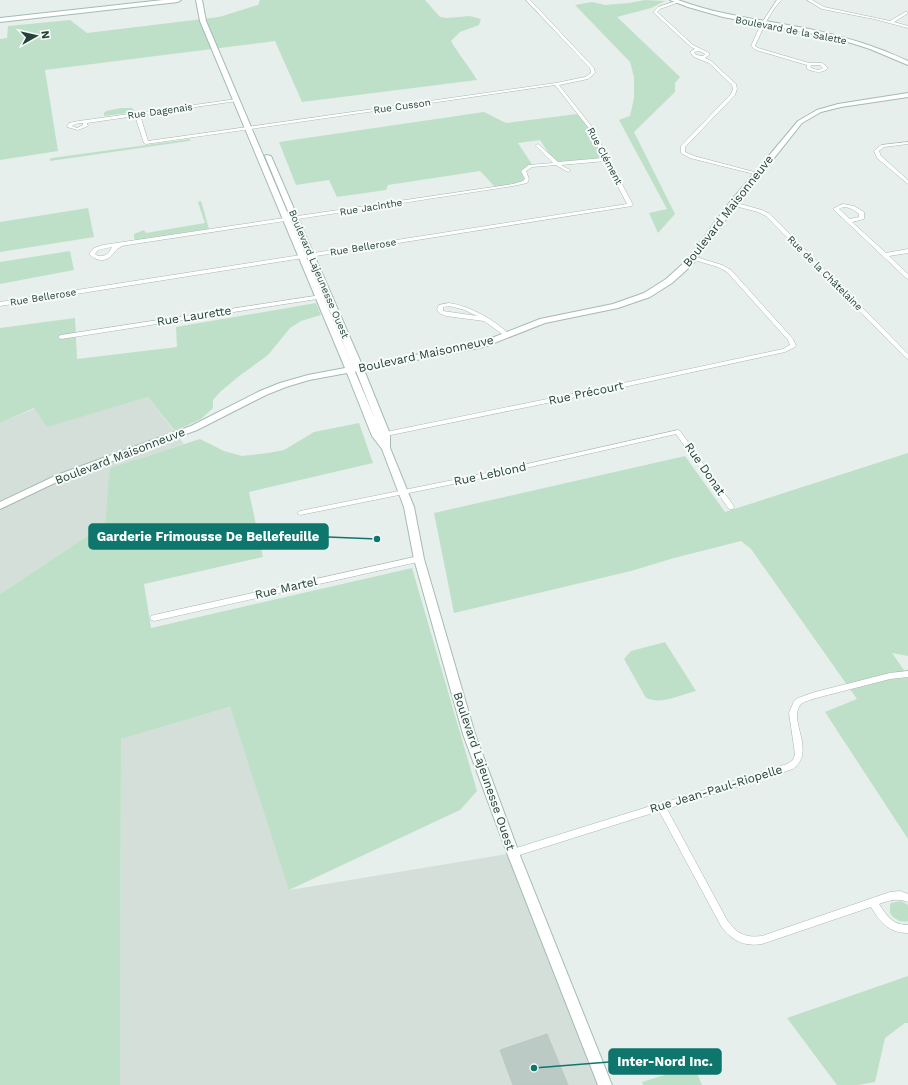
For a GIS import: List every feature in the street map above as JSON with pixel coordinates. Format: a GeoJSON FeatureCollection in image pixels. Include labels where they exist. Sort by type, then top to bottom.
{"type":"FeatureCollection","features":[{"type":"Feature","properties":{"kind":"street"},"geometry":{"type":"LineString","coordinates":[[0,20],[178,0]]}},
{"type":"Feature","properties":{"kind":"street","name":"Boulevard Lajeunesse Ouest"},"geometry":{"type":"LineString","coordinates":[[198,0],[203,21],[238,102],[252,127],[296,219],[307,255],[404,492],[409,507],[419,559],[469,734],[513,853],[605,1085]]}},
{"type":"Feature","properties":{"kind":"street"},"geometry":{"type":"LineString","coordinates":[[528,0],[592,68],[592,73],[586,78],[556,84]]}},
{"type":"Feature","properties":{"kind":"street"},"geometry":{"type":"LineString","coordinates":[[780,0],[777,2],[763,24],[753,43],[753,46],[809,64]]}},
{"type":"Feature","properties":{"kind":"street"},"geometry":{"type":"LineString","coordinates":[[809,0],[823,8],[908,27]]}},
{"type":"Feature","properties":{"kind":"street"},"geometry":{"type":"LineString","coordinates":[[675,1],[659,8],[655,12],[692,46],[707,53],[710,62]]}},
{"type":"Feature","properties":{"kind":"street","name":"Boulevard de la Salette"},"geometry":{"type":"LineString","coordinates":[[675,1],[713,14],[845,40],[878,50],[908,63]]}},
{"type":"Feature","properties":{"kind":"street"},"geometry":{"type":"LineString","coordinates":[[891,22],[907,13],[902,9],[908,8]]}},
{"type":"Feature","properties":{"kind":"street"},"geometry":{"type":"LineString","coordinates":[[692,46],[691,53],[710,62],[734,85],[735,89],[733,94],[683,147],[683,153],[692,157],[756,174]]}},
{"type":"Feature","properties":{"kind":"street"},"geometry":{"type":"LineString","coordinates":[[692,52],[703,51]]}},
{"type":"Feature","properties":{"kind":"street"},"geometry":{"type":"LineString","coordinates":[[699,57],[708,55]]}},
{"type":"Feature","properties":{"kind":"street","name":"Rue Cusson"},"geometry":{"type":"LineString","coordinates":[[137,114],[146,137],[151,140],[165,140],[556,84]]}},
{"type":"Feature","properties":{"kind":"street","name":"Rue Clément"},"geometry":{"type":"LineString","coordinates":[[556,84],[590,127],[630,205]]}},
{"type":"Feature","properties":{"kind":"street","name":"Boulevard Maisonneuve"},"geometry":{"type":"LineString","coordinates":[[0,506],[60,477],[194,428],[275,387],[303,379],[476,346],[543,321],[615,306],[641,297],[669,281],[693,258],[756,174],[795,128],[809,116],[823,110],[846,104],[908,95]]}},
{"type":"Feature","properties":{"kind":"street","name":"Rue Dagenais"},"geometry":{"type":"LineString","coordinates":[[84,122],[238,102]]}},
{"type":"Feature","properties":{"kind":"street","name":"Boulevard Lajeunesse Ouest"},"geometry":{"type":"LineString","coordinates":[[252,127],[287,219],[307,255]]}},
{"type":"Feature","properties":{"kind":"street"},"geometry":{"type":"LineString","coordinates":[[908,143],[883,146],[876,150],[880,157],[908,182]]}},
{"type":"Feature","properties":{"kind":"street"},"geometry":{"type":"LineString","coordinates":[[538,144],[557,164],[568,171]]}},
{"type":"Feature","properties":{"kind":"street","name":"Rue Jacinthe"},"geometry":{"type":"LineString","coordinates":[[119,246],[513,185],[525,182],[527,179],[523,171],[531,166],[607,159]]}},
{"type":"Feature","properties":{"kind":"street","name":"Rue de la Châtelaine"},"geometry":{"type":"LineString","coordinates":[[733,204],[760,211],[768,215],[908,357]]}},
{"type":"Feature","properties":{"kind":"street","name":"Rue Bellerose"},"geometry":{"type":"LineString","coordinates":[[0,304],[630,205]]}},
{"type":"Feature","properties":{"kind":"street"},"geometry":{"type":"LineString","coordinates":[[849,221],[862,218],[862,213],[852,206],[840,206],[836,209],[908,277]]}},
{"type":"Feature","properties":{"kind":"street"},"geometry":{"type":"LineString","coordinates":[[884,255],[908,251]]}},
{"type":"Feature","properties":{"kind":"street","name":"Rue Précourt"},"geometry":{"type":"LineString","coordinates":[[381,435],[785,350],[793,346],[791,340],[731,273],[720,266],[693,258]]}},
{"type":"Feature","properties":{"kind":"street","name":"Rue Laurette"},"geometry":{"type":"LineString","coordinates":[[60,337],[324,296]]}},
{"type":"Feature","properties":{"kind":"street"},"geometry":{"type":"LineString","coordinates":[[484,319],[443,313],[440,311],[440,308],[445,304],[454,305],[471,311],[484,319],[507,335]]}},
{"type":"Feature","properties":{"kind":"street","name":"Rue Leblond"},"geometry":{"type":"LineString","coordinates":[[300,513],[404,492],[678,432]]}},
{"type":"Feature","properties":{"kind":"street","name":"Rue Donat"},"geometry":{"type":"LineString","coordinates":[[678,432],[731,507]]}},
{"type":"Feature","properties":{"kind":"street","name":"Rue Martel"},"geometry":{"type":"LineString","coordinates":[[154,618],[419,559]]}},
{"type":"Feature","properties":{"kind":"street","name":"Rue Jean-Paul-Riopelle"},"geometry":{"type":"LineString","coordinates":[[513,853],[786,768],[796,763],[799,758],[793,713],[797,703],[805,698],[890,676],[908,674]]}},
{"type":"Feature","properties":{"kind":"street"},"geometry":{"type":"LineString","coordinates":[[661,806],[724,923],[737,937],[745,941],[757,941],[894,895],[902,895],[908,898]]}},
{"type":"Feature","properties":{"kind":"street"},"geometry":{"type":"LineString","coordinates":[[873,902],[882,917],[890,924],[899,929],[908,929]]}},
{"type":"Feature","properties":{"kind":"shaded area"},"geometry":{"type":"Polygon","coordinates":[[[148,397],[184,444],[111,468],[105,524],[0,594],[0,423],[36,408],[47,426],[148,397]]]}},
{"type":"Feature","properties":{"kind":"shaded area"},"geometry":{"type":"Polygon","coordinates":[[[230,707],[290,890],[513,853],[603,1085],[120,1085],[121,739],[230,707]]]}},
{"type":"Feature","properties":{"kind":"green space"},"geometry":{"type":"Polygon","coordinates":[[[260,0],[425,0],[440,17],[447,18],[470,16],[481,19],[479,25],[460,32],[451,41],[477,80],[302,102],[275,41],[45,70],[58,151],[0,160],[0,39],[7,38],[8,26],[70,20],[87,33],[219,17],[258,5],[260,0]]]}},
{"type":"Feature","properties":{"kind":"green space"},"geometry":{"type":"Polygon","coordinates":[[[645,0],[665,1],[651,8],[617,17],[680,77],[675,83],[675,92],[634,132],[675,214],[658,233],[649,213],[667,209],[619,120],[630,116],[634,98],[634,77],[630,62],[575,5],[592,2],[605,5],[645,0]]]}},
{"type":"Feature","properties":{"kind":"green space"},"geometry":{"type":"Polygon","coordinates":[[[121,108],[132,108],[136,112],[104,116],[106,111],[121,108]]]}},
{"type":"Feature","properties":{"kind":"green space"},"geometry":{"type":"Polygon","coordinates":[[[484,112],[506,123],[577,114],[590,127],[607,159],[555,163],[540,140],[518,143],[533,166],[523,172],[525,182],[496,188],[480,171],[388,185],[386,190],[337,197],[329,180],[296,185],[279,142],[484,112]]]}},
{"type":"Feature","properties":{"kind":"green space"},"geometry":{"type":"Polygon","coordinates":[[[191,140],[189,141],[50,161],[52,158],[191,140]]]}},
{"type":"Feature","properties":{"kind":"green space"},"geometry":{"type":"Polygon","coordinates":[[[201,201],[209,229],[138,240],[134,239],[134,234],[144,230],[146,233],[205,223],[198,202],[201,201]]]}},
{"type":"Feature","properties":{"kind":"green space"},"geometry":{"type":"Polygon","coordinates":[[[88,208],[94,237],[0,252],[0,222],[88,208]]]}},
{"type":"Feature","properties":{"kind":"green space"},"geometry":{"type":"Polygon","coordinates":[[[70,251],[74,270],[0,284],[0,262],[70,251]]]}},
{"type":"Feature","properties":{"kind":"green space"},"geometry":{"type":"Polygon","coordinates":[[[316,303],[321,315],[301,321],[290,328],[268,355],[220,392],[213,400],[213,408],[201,419],[175,431],[148,397],[47,427],[34,408],[0,423],[0,328],[75,318],[77,359],[177,347],[176,327],[316,303]]]}},
{"type":"Feature","properties":{"kind":"green space"},"geometry":{"type":"Polygon","coordinates":[[[359,423],[373,463],[249,492],[263,557],[144,584],[151,628],[412,568],[477,791],[460,810],[289,890],[230,707],[121,739],[120,1085],[0,1085],[0,594],[105,524],[110,468],[200,439],[224,451],[242,456],[268,453],[284,450],[314,432],[359,423]]]}},
{"type":"Feature","properties":{"kind":"green space"},"geometry":{"type":"Polygon","coordinates":[[[908,453],[908,656],[892,653],[908,676],[908,839],[825,712],[857,699],[751,549],[741,541],[674,558],[631,571],[454,613],[434,513],[685,456],[725,512],[908,453]]]}},
{"type":"Feature","properties":{"kind":"green space"},"geometry":{"type":"Polygon","coordinates":[[[665,642],[696,691],[671,699],[652,700],[646,698],[624,659],[631,651],[665,642]]]}},
{"type":"Feature","properties":{"kind":"green space"},"geometry":{"type":"Polygon","coordinates":[[[901,901],[908,905],[908,921],[898,920],[890,913],[891,903],[901,901]]]}},
{"type":"Feature","properties":{"kind":"green space"},"geometry":{"type":"Polygon","coordinates":[[[908,976],[908,1023],[905,1023],[885,1038],[875,1082],[858,1085],[837,1085],[787,1018],[908,976]]]}},
{"type":"Feature","properties":{"kind":"green space"},"geometry":{"type":"Polygon","coordinates":[[[694,1066],[702,1085],[643,1085],[642,1082],[694,1066]]]}},
{"type":"Feature","properties":{"kind":"building"},"geometry":{"type":"Polygon","coordinates":[[[547,1034],[568,1085],[513,1085],[500,1050],[547,1034]]]}},
{"type":"Feature","properties":{"kind":"place","name":"Garderie Frimousse De Bellefeuille"},"geometry":{"type":"Point","coordinates":[377,539]}},
{"type":"Feature","properties":{"kind":"place","name":"Inter-Nord Inc."},"geometry":{"type":"Point","coordinates":[534,1068]}}]}
